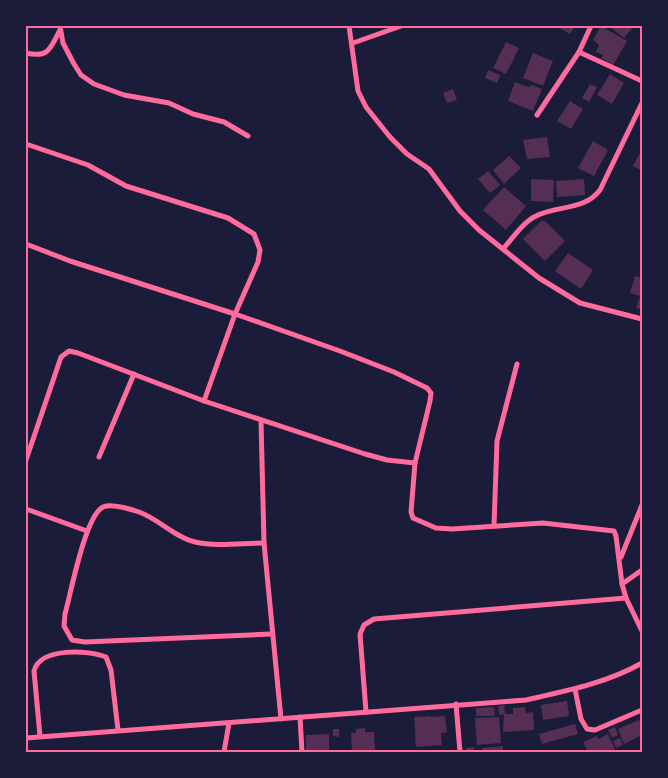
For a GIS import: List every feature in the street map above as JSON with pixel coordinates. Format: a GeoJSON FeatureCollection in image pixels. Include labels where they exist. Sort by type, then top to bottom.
{"type":"FeatureCollection","features":[{"type":"Feature","properties":{"kind":"street"},"geometry":{"type":"LineString","coordinates":[[349,26],[358,91],[366,107],[407,154],[429,169],[460,211],[479,230],[538,278],[580,303],[642,319]]}},
{"type":"Feature","properties":{"kind":"street"},"geometry":{"type":"LineString","coordinates":[[353,43],[401,26]]}},
{"type":"Feature","properties":{"kind":"street"},"geometry":{"type":"LineString","coordinates":[[537,115],[579,52],[591,26]]}},
{"type":"Feature","properties":{"kind":"street"},"geometry":{"type":"LineString","coordinates":[[26,53],[39,56],[46,53],[60,28]]}},
{"type":"Feature","properties":{"kind":"street"},"geometry":{"type":"LineString","coordinates":[[60,28],[63,43],[81,75],[94,84],[124,95],[169,103],[193,114],[224,122],[248,136]]}},
{"type":"Feature","properties":{"kind":"street"},"geometry":{"type":"LineString","coordinates":[[579,52],[642,81]]}},
{"type":"Feature","properties":{"kind":"street"},"geometry":{"type":"LineString","coordinates":[[503,249],[536,216],[567,206],[583,204],[593,199],[600,190],[642,103]]}},
{"type":"Feature","properties":{"kind":"street"},"geometry":{"type":"LineString","coordinates":[[26,144],[88,165],[126,186],[228,218],[254,234],[260,250],[258,262],[235,314],[204,401]]}},
{"type":"Feature","properties":{"kind":"street"},"geometry":{"type":"LineString","coordinates":[[26,243],[70,261],[235,314],[394,372],[427,388],[431,393],[415,463],[411,512],[413,518],[436,528],[543,523],[614,531],[622,584],[626,598],[642,631]]}},
{"type":"Feature","properties":{"kind":"street"},"geometry":{"type":"LineString","coordinates":[[26,460],[61,357],[69,351],[261,421],[387,460],[415,463]]}},
{"type":"Feature","properties":{"kind":"street"},"geometry":{"type":"LineString","coordinates":[[494,526],[497,441],[517,364]]}},
{"type":"Feature","properties":{"kind":"street"},"geometry":{"type":"LineString","coordinates":[[99,457],[134,374]]}},
{"type":"Feature","properties":{"kind":"street"},"geometry":{"type":"LineString","coordinates":[[261,421],[264,543],[280,718]]}},
{"type":"Feature","properties":{"kind":"street"},"geometry":{"type":"LineString","coordinates":[[620,559],[642,505]]}},
{"type":"Feature","properties":{"kind":"street"},"geometry":{"type":"LineString","coordinates":[[264,543],[195,542],[139,512],[113,506],[103,507],[96,513],[87,531],[65,614],[64,626],[72,640],[85,642],[271,634]]}},
{"type":"Feature","properties":{"kind":"street"},"geometry":{"type":"LineString","coordinates":[[26,509],[87,531]]}},
{"type":"Feature","properties":{"kind":"street"},"geometry":{"type":"LineString","coordinates":[[622,584],[642,570]]}},
{"type":"Feature","properties":{"kind":"street"},"geometry":{"type":"LineString","coordinates":[[366,712],[360,634],[364,625],[374,620],[626,598]]}},
{"type":"Feature","properties":{"kind":"street"},"geometry":{"type":"LineString","coordinates":[[40,736],[35,665],[60,653],[88,652],[106,657],[111,670],[118,730]]}},
{"type":"Feature","properties":{"kind":"street"},"geometry":{"type":"LineString","coordinates":[[26,738],[526,700],[575,689],[627,672],[642,663]]}},
{"type":"Feature","properties":{"kind":"street"},"geometry":{"type":"LineString","coordinates":[[575,689],[581,719],[586,729],[595,730],[642,710]]}},
{"type":"Feature","properties":{"kind":"street"},"geometry":{"type":"LineString","coordinates":[[456,705],[460,753]]}},
{"type":"Feature","properties":{"kind":"street"},"geometry":{"type":"LineString","coordinates":[[300,717],[302,753]]}},
{"type":"Feature","properties":{"kind":"street"},"geometry":{"type":"LineString","coordinates":[[224,753],[229,723]]}},
{"type":"Feature","properties":{"kind":"building"},"geometry":{"type":"Polygon","coordinates":[[[556,26],[575,26],[570,34],[556,26]]]}},
{"type":"Feature","properties":{"kind":"building"},"geometry":{"type":"Polygon","coordinates":[[[601,26],[627,41],[613,65],[601,58],[603,55],[596,52],[599,45],[593,40],[601,26]]]}},
{"type":"Feature","properties":{"kind":"building"},"geometry":{"type":"Polygon","coordinates":[[[611,26],[634,26],[624,38],[611,26]]]}},
{"type":"Feature","properties":{"kind":"building"},"geometry":{"type":"Polygon","coordinates":[[[506,42],[519,48],[506,74],[493,68],[506,42]]]}},
{"type":"Feature","properties":{"kind":"building"},"geometry":{"type":"Polygon","coordinates":[[[533,53],[553,61],[543,86],[523,78],[533,53]]]}},
{"type":"Feature","properties":{"kind":"building"},"geometry":{"type":"Polygon","coordinates":[[[488,70],[500,75],[497,83],[485,78],[488,70]]]}},
{"type":"Feature","properties":{"kind":"building"},"geometry":{"type":"Polygon","coordinates":[[[610,74],[624,83],[612,104],[597,95],[610,74]]]}},
{"type":"Feature","properties":{"kind":"building"},"geometry":{"type":"Polygon","coordinates":[[[515,82],[542,89],[533,111],[508,101],[515,82]]]}},
{"type":"Feature","properties":{"kind":"building"},"geometry":{"type":"Polygon","coordinates":[[[590,84],[597,87],[589,102],[582,98],[590,84]]]}},
{"type":"Feature","properties":{"kind":"building"},"geometry":{"type":"Polygon","coordinates":[[[453,89],[457,100],[447,103],[443,93],[453,89]]]}},
{"type":"Feature","properties":{"kind":"building"},"geometry":{"type":"Polygon","coordinates":[[[570,101],[583,109],[571,129],[557,121],[570,101]]]}},
{"type":"Feature","properties":{"kind":"building"},"geometry":{"type":"Polygon","coordinates":[[[547,137],[550,157],[527,159],[523,140],[547,137]]]}},
{"type":"Feature","properties":{"kind":"building"},"geometry":{"type":"Polygon","coordinates":[[[593,141],[608,150],[594,176],[578,168],[593,141]]]}},
{"type":"Feature","properties":{"kind":"building"},"geometry":{"type":"Polygon","coordinates":[[[642,149],[642,171],[633,166],[642,149]]]}},
{"type":"Feature","properties":{"kind":"building"},"geometry":{"type":"Polygon","coordinates":[[[509,156],[521,168],[504,184],[493,170],[509,156]]]}},
{"type":"Feature","properties":{"kind":"building"},"geometry":{"type":"Polygon","coordinates":[[[488,171],[500,185],[490,193],[478,179],[488,171]]]}},
{"type":"Feature","properties":{"kind":"building"},"geometry":{"type":"Polygon","coordinates":[[[531,179],[554,180],[553,202],[531,201],[531,179]]]}},
{"type":"Feature","properties":{"kind":"building"},"geometry":{"type":"Polygon","coordinates":[[[584,179],[585,195],[557,197],[556,181],[584,179]]]}},
{"type":"Feature","properties":{"kind":"building"},"geometry":{"type":"Polygon","coordinates":[[[504,187],[526,206],[506,230],[483,210],[504,187]]]}},
{"type":"Feature","properties":{"kind":"building"},"geometry":{"type":"Polygon","coordinates":[[[542,220],[565,241],[545,261],[523,239],[542,220]]]}},
{"type":"Feature","properties":{"kind":"building"},"geometry":{"type":"Polygon","coordinates":[[[568,253],[593,270],[581,289],[555,271],[568,253]]]}},
{"type":"Feature","properties":{"kind":"building"},"geometry":{"type":"Polygon","coordinates":[[[635,276],[642,278],[642,310],[636,308],[640,296],[630,293],[635,276]]]}},
{"type":"Feature","properties":{"kind":"building"},"geometry":{"type":"Polygon","coordinates":[[[567,701],[569,716],[543,720],[541,705],[567,701]]]}},
{"type":"Feature","properties":{"kind":"building"},"geometry":{"type":"Polygon","coordinates":[[[504,705],[505,714],[499,715],[498,706],[504,705]]]}},
{"type":"Feature","properties":{"kind":"building"},"geometry":{"type":"Polygon","coordinates":[[[494,707],[495,716],[476,716],[476,708],[494,707]]]}},
{"type":"Feature","properties":{"kind":"building"},"geometry":{"type":"Polygon","coordinates":[[[525,707],[526,713],[533,712],[534,730],[503,732],[504,714],[513,714],[513,708],[525,707]]]}},
{"type":"Feature","properties":{"kind":"building"},"geometry":{"type":"Polygon","coordinates":[[[445,716],[447,732],[441,733],[442,745],[416,747],[414,717],[445,716]]]}},
{"type":"Feature","properties":{"kind":"building"},"geometry":{"type":"Polygon","coordinates":[[[499,717],[501,743],[477,745],[475,718],[499,717]]]}},
{"type":"Feature","properties":{"kind":"building"},"geometry":{"type":"Polygon","coordinates":[[[639,720],[642,735],[624,744],[618,729],[639,720]]]}},
{"type":"Feature","properties":{"kind":"building"},"geometry":{"type":"Polygon","coordinates":[[[575,724],[578,734],[542,744],[539,734],[575,724]]]}},
{"type":"Feature","properties":{"kind":"building"},"geometry":{"type":"Polygon","coordinates":[[[615,727],[618,735],[612,738],[608,730],[615,727]]]}},
{"type":"Feature","properties":{"kind":"building"},"geometry":{"type":"Polygon","coordinates":[[[365,728],[365,732],[374,732],[375,752],[352,752],[351,733],[356,733],[356,729],[365,728]]]}},
{"type":"Feature","properties":{"kind":"building"},"geometry":{"type":"Polygon","coordinates":[[[333,729],[339,729],[339,737],[333,736],[333,729]]]}},
{"type":"Feature","properties":{"kind":"building"},"geometry":{"type":"Polygon","coordinates":[[[329,734],[329,752],[306,752],[306,735],[329,734]]]}},
{"type":"Feature","properties":{"kind":"building"},"geometry":{"type":"Polygon","coordinates":[[[608,734],[615,749],[608,752],[588,752],[583,742],[608,734]]]}},
{"type":"Feature","properties":{"kind":"building"},"geometry":{"type":"Polygon","coordinates":[[[620,738],[623,745],[616,748],[613,741],[620,738]]]}},
{"type":"Feature","properties":{"kind":"building"},"geometry":{"type":"Polygon","coordinates":[[[503,746],[503,752],[482,752],[482,748],[503,746]]]}},
{"type":"Feature","properties":{"kind":"building"},"geometry":{"type":"Polygon","coordinates":[[[474,747],[474,752],[466,752],[466,748],[474,747]]]}}]}
